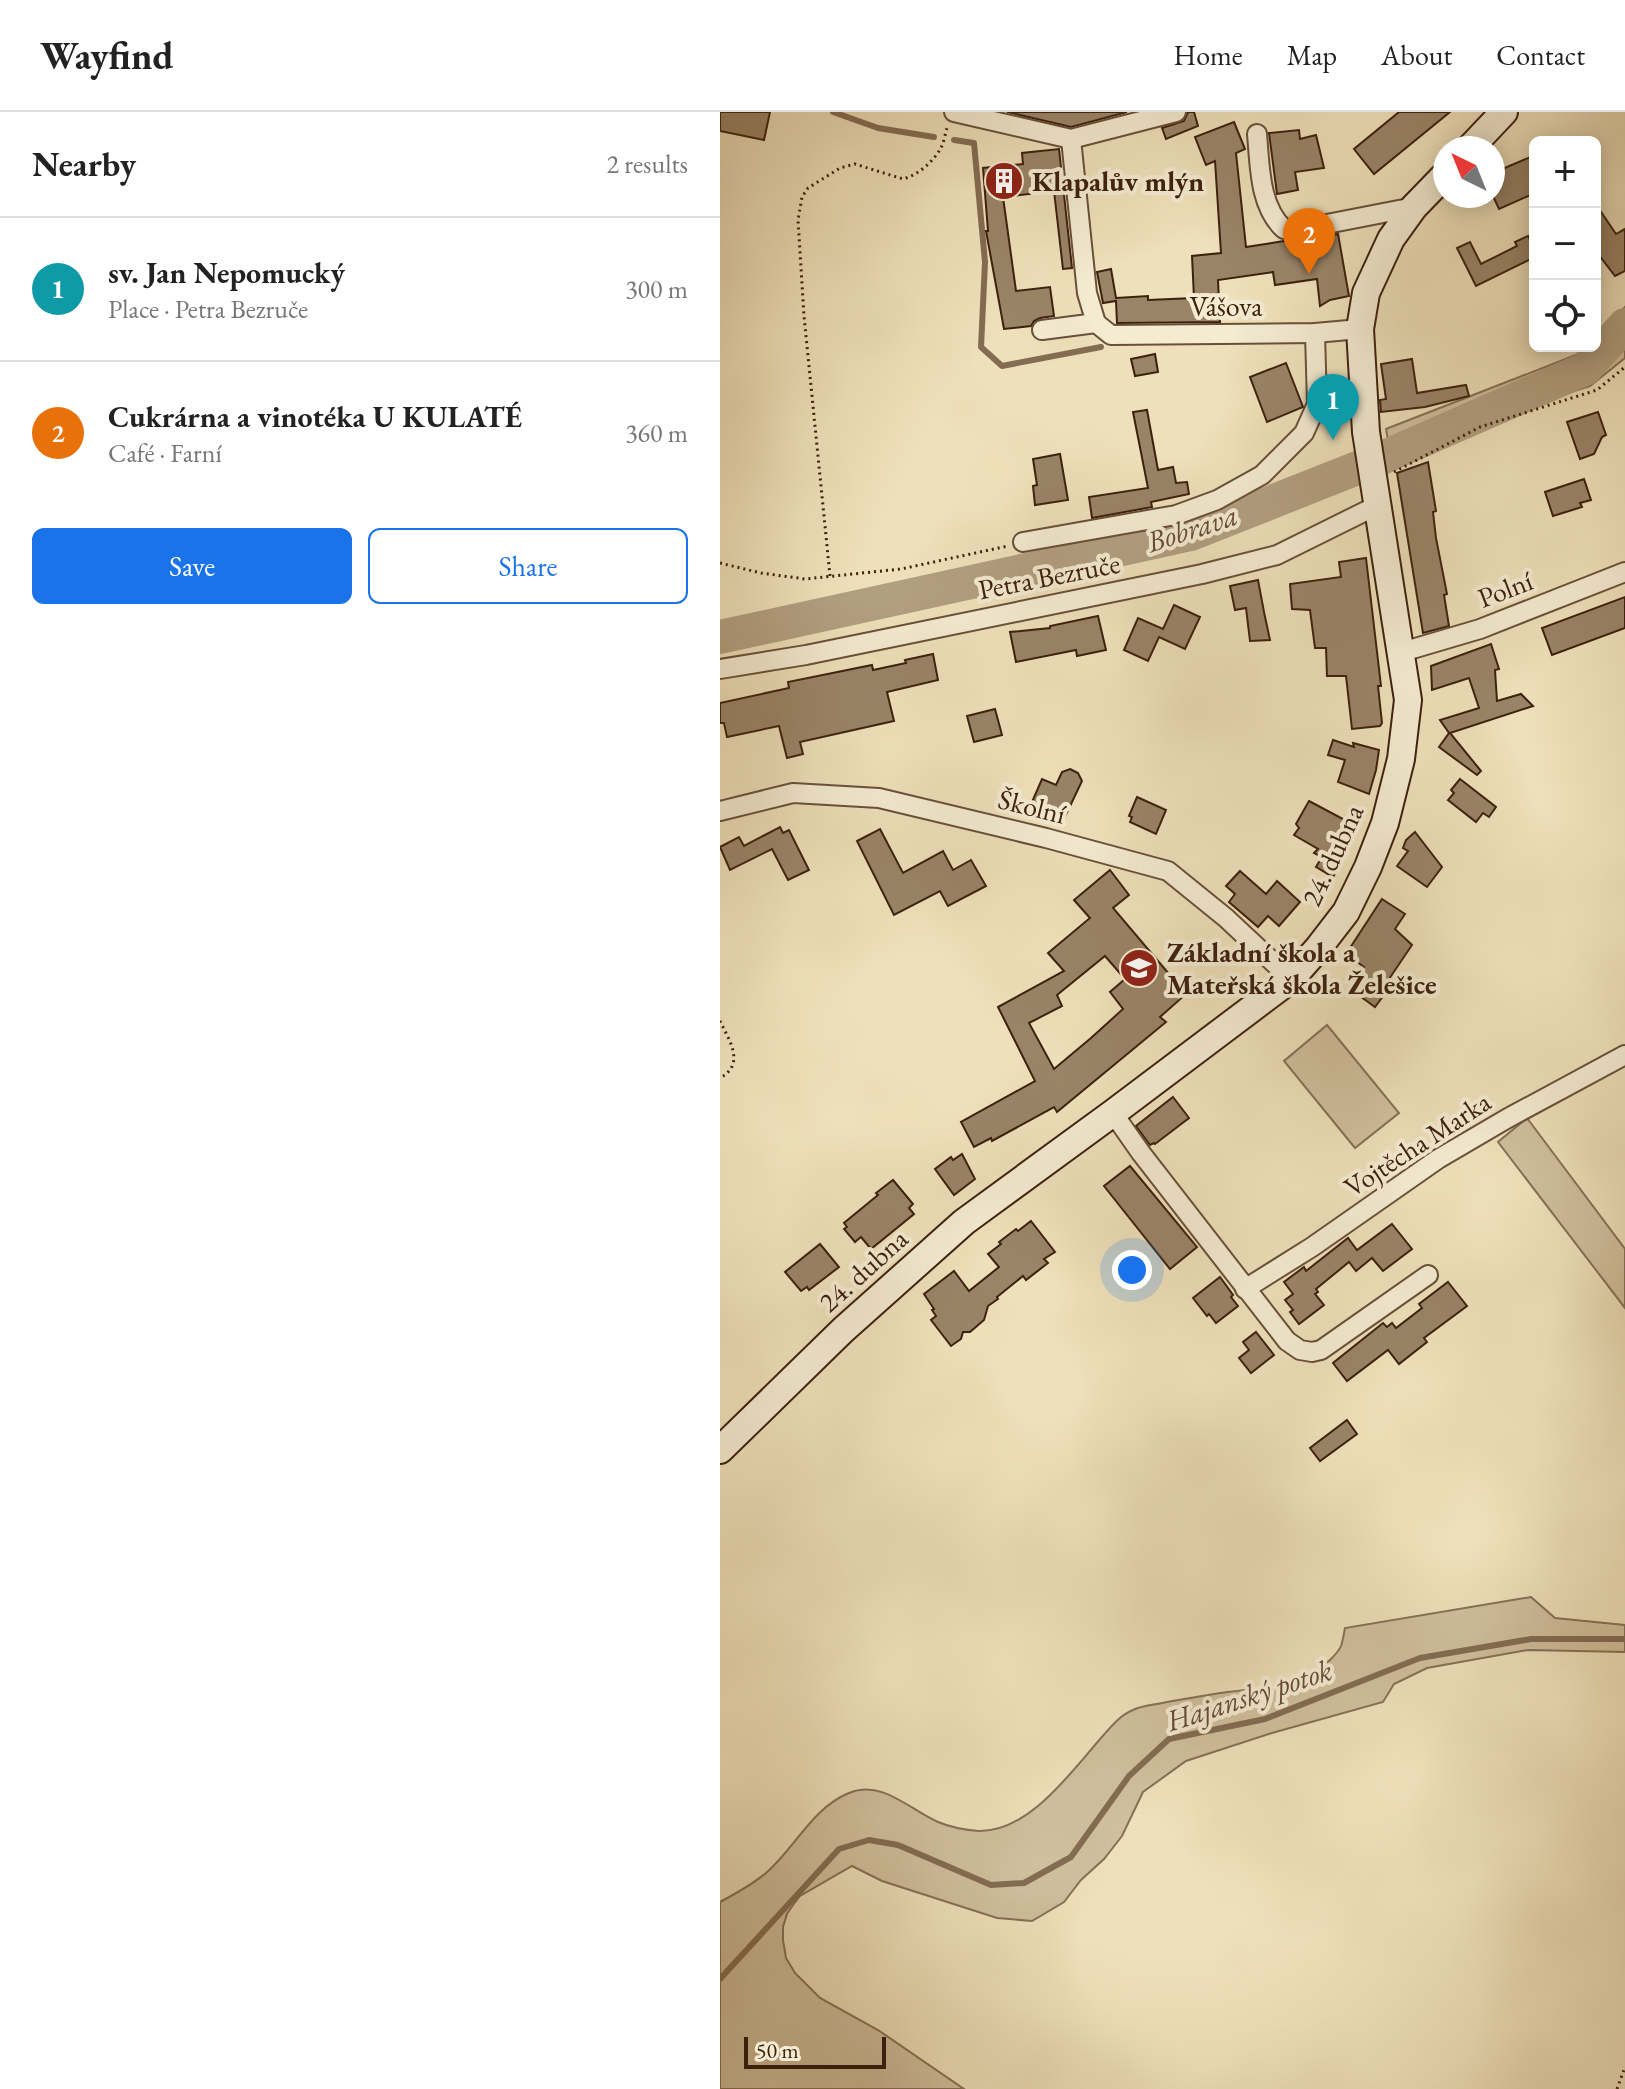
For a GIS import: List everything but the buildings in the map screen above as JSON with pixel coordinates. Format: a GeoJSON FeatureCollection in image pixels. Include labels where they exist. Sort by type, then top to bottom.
{"type":"FeatureCollection","features":[{"type":"Feature","properties":{"kind":"main road"},"geometry":{"type":"LineString","coordinates":[[1481,136],[1504,112]]}},
{"type":"Feature","properties":{"kind":"main road","name":"24. dubna"},"geometry":{"type":"LineString","coordinates":[[720,1450],[843,1330],[964,1222],[1291,979],[1346,912],[1385,823],[1401,759],[1408,700],[1366,432],[1360,329],[1366,293],[1391,239],[1433,187]]}},
{"type":"Feature","properties":{"kind":"street"},"geometry":{"type":"LineString","coordinates":[[954,112],[1071,139],[1176,112]]}},
{"type":"Feature","properties":{"kind":"street"},"geometry":{"type":"LineString","coordinates":[[1257,134],[1260,174],[1270,213],[1284,229],[1296,230],[1414,207]]}},
{"type":"Feature","properties":{"kind":"street"},"geometry":{"type":"LineString","coordinates":[[1071,139],[1087,293],[1096,323]]}},
{"type":"Feature","properties":{"kind":"street","name":"Vášova"},"geometry":{"type":"LineString","coordinates":[[1042,330],[1096,323],[1111,335],[1315,333],[1360,329]]}},
{"type":"Feature","properties":{"kind":"street","name":"Petra Bezruče"},"geometry":{"type":"LineString","coordinates":[[1023,542],[1176,515],[1217,500],[1262,475],[1304,433],[1317,404],[1315,333]]}},
{"type":"Feature","properties":{"kind":"street","name":"Petra Bezruče"},"geometry":{"type":"LineString","coordinates":[[720,669],[806,655],[1202,574],[1277,555],[1375,489]]}},
{"type":"Feature","properties":{"kind":"street","name":"Polní"},"geometry":{"type":"LineString","coordinates":[[1402,652],[1480,629],[1625,572]]}},
{"type":"Feature","properties":{"kind":"street","name":"Školní"},"geometry":{"type":"LineString","coordinates":[[720,811],[793,793],[879,798],[1168,871],[1226,918],[1291,979]]}},
{"type":"Feature","properties":{"kind":"street","name":"Vojtěcha Marka"},"geometry":{"type":"LineString","coordinates":[[1245,1289],[1312,1247],[1438,1159],[1625,1055]]}},
{"type":"Feature","properties":{"kind":"street"},"geometry":{"type":"LineString","coordinates":[[1113,1113],[1245,1289],[1287,1341],[1300,1350],[1321,1350],[1428,1275]]}},
{"type":"Feature","properties":{"kind":"path"},"geometry":{"type":"LineString","coordinates":[[830,576],[804,316],[798,220],[802,197],[808,188],[840,168],[855,164],[907,178],[919,172],[941,148],[945,135]]}},
{"type":"Feature","properties":{"kind":"path"},"geometry":{"type":"LineString","coordinates":[[1375,489],[1399,469],[1480,427],[1597,390],[1625,367]]}},
{"type":"Feature","properties":{"kind":"path"},"geometry":{"type":"LineString","coordinates":[[720,563],[805,579],[901,569],[1023,542]]}},
{"type":"Feature","properties":{"kind":"path"},"geometry":{"type":"LineString","coordinates":[[720,1021],[735,1051],[726,1075],[720,1078]]}},
{"type":"Feature","properties":{"kind":"path"},"geometry":{"type":"LineString","coordinates":[[1617,2089],[1625,2067]]}},
{"type":"Feature","properties":{"kind":"shaded area"},"geometry":{"type":"Polygon","coordinates":[[[1625,307],[1625,358],[1590,386],[1517,409],[1392,463],[1386,429],[1582,352],[1601,352],[1601,332],[1625,307]]]}},
{"type":"Feature","properties":{"kind":"shaded area"},"geometry":{"type":"Polygon","coordinates":[[[1327,1025],[1399,1113],[1355,1148],[1284,1061],[1327,1025]]]}},
{"type":"Feature","properties":{"kind":"shaded area"},"geometry":{"type":"Polygon","coordinates":[[[1527,1118],[1625,1249],[1625,1308],[1498,1142],[1527,1118]]]}},
{"type":"Feature","properties":{"kind":"shaded area"},"geometry":{"type":"Polygon","coordinates":[[[1531,1597],[1555,1618],[1625,1625],[1625,1652],[1528,1650],[1427,1668],[1394,1684],[1383,1702],[1186,1761],[1143,1792],[1122,1836],[1064,1902],[1032,1921],[997,1918],[882,1881],[852,1866],[800,1896],[787,1914],[783,1927],[786,1958],[795,1973],[820,1998],[878,2030],[964,2089],[720,2089],[720,1902],[766,1873],[814,1818],[836,1800],[849,1793],[873,1790],[895,1798],[938,1822],[979,1831],[997,1829],[1015,1822],[1048,1798],[1112,1726],[1133,1710],[1269,1687],[1308,1676],[1338,1652],[1345,1628],[1531,1597]]]}},
{"type":"Feature","properties":{"kind":"waterway"},"geometry":{"type":"LineString","coordinates":[[833,112],[878,128],[934,137]]}},
{"type":"Feature","properties":{"kind":"waterway"},"geometry":{"type":"LineString","coordinates":[[954,140],[974,143],[985,262],[981,347],[1002,366],[1101,347]]}},
{"type":"Feature","properties":{"kind":"waterway","name":"Bobrava"},"geometry":{"type":"LineString","coordinates":[[720,637],[1191,534],[1375,461],[1585,369],[1625,325]]}},
{"type":"Feature","properties":{"kind":"waterway","name":"Hajanský potok"},"geometry":{"type":"LineString","coordinates":[[720,1979],[839,1849],[869,1840],[898,1845],[991,1885],[1024,1883],[1071,1857],[1129,1776],[1169,1739],[1265,1719],[1420,1658],[1531,1639],[1625,1639]]}},
{"type":"Feature","properties":{"kind":"place","name":"Klapalův mlýn"},"geometry":{"type":"Point","coordinates":[1004,181]}},
{"type":"Feature","properties":{"kind":"place","name":"Cukrárna a vinotéka U KULATÉ"},"geometry":{"type":"Point","coordinates":[1309,274]}},
{"type":"Feature","properties":{"kind":"place","name":"sv. Jan Nepomucký"},"geometry":{"type":"Point","coordinates":[1333,440]}},
{"type":"Feature","properties":{"kind":"place","name":"Základní škola a Mateřská škola Želešice"},"geometry":{"type":"Point","coordinates":[1139,968]}}]}
